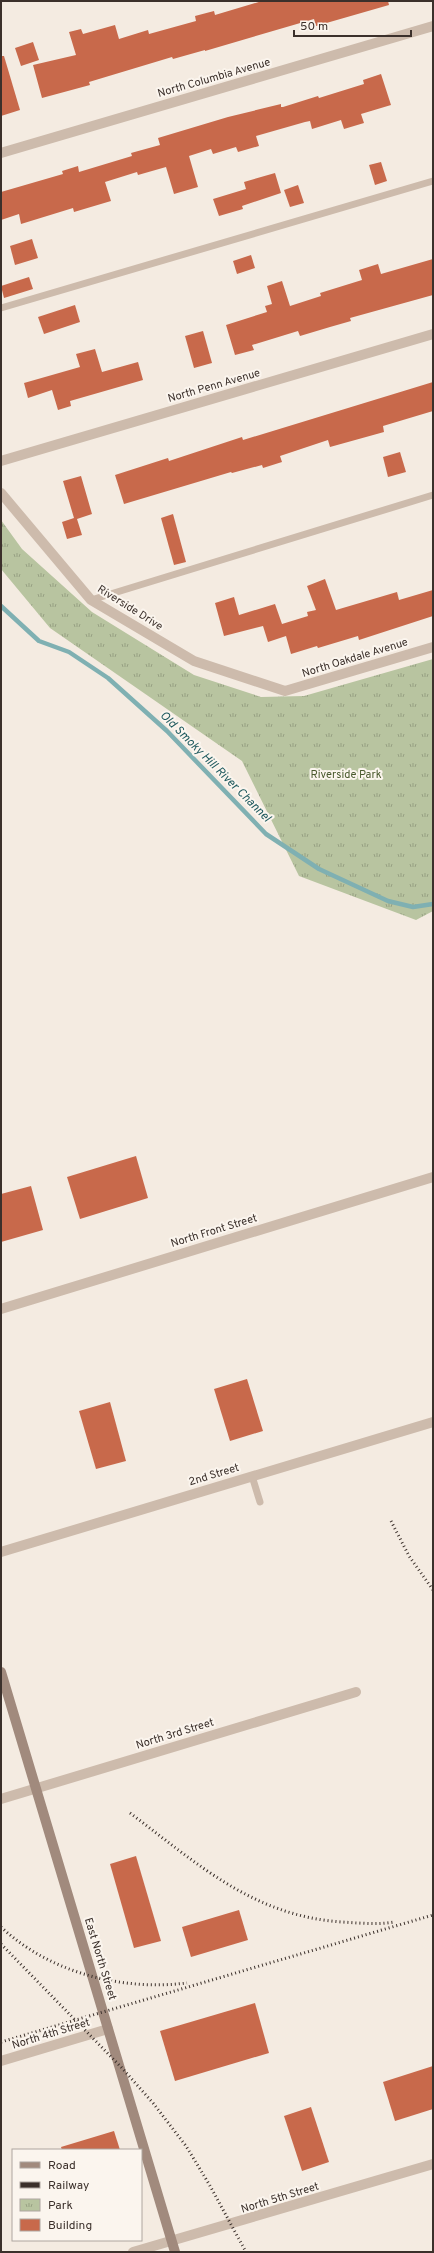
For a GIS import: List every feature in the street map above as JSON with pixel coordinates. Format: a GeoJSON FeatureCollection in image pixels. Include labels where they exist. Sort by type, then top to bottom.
{"type":"FeatureCollection","features":[{"type":"Feature","properties":{"kind":"street","name":"North Columbia Avenue"},"geometry":{"type":"LineString","coordinates":[[1,153],[433,26]]}},
{"type":"Feature","properties":{"kind":"street","name":"North Penn Avenue"},"geometry":{"type":"LineString","coordinates":[[1,461],[433,334]]}},
{"type":"Feature","properties":{"kind":"street","name":"Riverside Drive"},"geometry":{"type":"LineString","coordinates":[[1,493],[91,600],[194,661],[284,692]]}},
{"type":"Feature","properties":{"kind":"street","name":"North Oakdale Avenue"},"geometry":{"type":"LineString","coordinates":[[284,692],[433,647]]}},
{"type":"Feature","properties":{"kind":"street","name":"North Front Street"},"geometry":{"type":"LineString","coordinates":[[1,1308],[433,1177]]}},
{"type":"Feature","properties":{"kind":"street","name":"2nd Street"},"geometry":{"type":"LineString","coordinates":[[1,1552],[433,1422]]}},
{"type":"Feature","properties":{"kind":"street","name":"East North Street"},"geometry":{"type":"LineString","coordinates":[[1,1672],[108,2029],[121,2067],[175,2252]]}},
{"type":"Feature","properties":{"kind":"street","name":"North 3rd Street"},"geometry":{"type":"LineString","coordinates":[[1,1799],[356,1692]]}},
{"type":"Feature","properties":{"kind":"street","name":"North 4th Street"},"geometry":{"type":"LineString","coordinates":[[1,2061],[108,2029]]}},
{"type":"Feature","properties":{"kind":"street","name":"North 5th Street"},"geometry":{"type":"LineString","coordinates":[[133,2252],[172,2240],[231,2225],[433,2164]]}},
{"type":"Feature","properties":{"kind":"lane"},"geometry":{"type":"LineString","coordinates":[[1,308],[433,181]]}},
{"type":"Feature","properties":{"kind":"lane"},"geometry":{"type":"LineString","coordinates":[[91,600],[433,495]]}},
{"type":"Feature","properties":{"kind":"lane"},"geometry":{"type":"LineString","coordinates":[[252,1476],[260,1502]]}},
{"type":"Feature","properties":{"kind":"green space","name":"Riverside Park"},"geometry":{"type":"Polygon","coordinates":[[[1,520],[22,549],[92,612],[194,675],[261,697],[304,696],[433,659],[433,911],[416,920],[299,876],[242,761],[50,628],[1,569],[1,520]]]}},
{"type":"Feature","properties":{"kind":"building"},"geometry":{"type":"Polygon","coordinates":[[[262,1],[388,1],[389,5],[316,26],[314,19],[205,51],[173,59],[172,57],[89,82],[90,85],[42,98],[33,65],[76,55],[69,32],[81,29],[83,34],[115,25],[119,39],[148,30],[149,34],[196,21],[195,16],[214,11],[215,15],[262,1]]]}},
{"type":"Feature","properties":{"kind":"building"},"geometry":{"type":"Polygon","coordinates":[[[33,42],[39,60],[21,66],[15,48],[33,42]]]}},
{"type":"Feature","properties":{"kind":"building"},"geometry":{"type":"Polygon","coordinates":[[[1,56],[4,56],[20,110],[1,116],[1,56]]]}},
{"type":"Feature","properties":{"kind":"building"},"geometry":{"type":"Polygon","coordinates":[[[381,74],[391,105],[361,114],[364,123],[344,129],[341,120],[312,129],[310,121],[256,136],[259,146],[238,152],[236,147],[213,154],[211,149],[189,156],[198,187],[174,194],[166,167],[138,175],[137,172],[105,182],[111,201],[74,212],[73,208],[21,224],[19,214],[1,220],[1,192],[63,174],[62,171],[78,166],[79,172],[132,156],[131,153],[160,145],[158,138],[228,117],[281,104],[281,107],[283,107],[318,96],[319,98],[364,84],[363,80],[381,74]]]}},
{"type":"Feature","properties":{"kind":"building"},"geometry":{"type":"Polygon","coordinates":[[[381,162],[387,181],[375,185],[369,165],[381,162]]]}},
{"type":"Feature","properties":{"kind":"building"},"geometry":{"type":"Polygon","coordinates":[[[275,173],[281,193],[242,206],[243,209],[219,216],[213,199],[246,189],[244,182],[275,173]]]}},
{"type":"Feature","properties":{"kind":"building"},"geometry":{"type":"Polygon","coordinates":[[[298,185],[304,203],[290,207],[284,190],[298,185]]]}},
{"type":"Feature","properties":{"kind":"building"},"geometry":{"type":"Polygon","coordinates":[[[32,239],[38,258],[15,265],[10,246],[32,239]]]}},
{"type":"Feature","properties":{"kind":"building"},"geometry":{"type":"Polygon","coordinates":[[[251,255],[255,268],[237,274],[233,261],[251,255]]]}},
{"type":"Feature","properties":{"kind":"building"},"geometry":{"type":"Polygon","coordinates":[[[433,259],[433,295],[350,318],[351,321],[300,336],[298,331],[252,345],[254,350],[235,355],[226,325],[267,312],[265,306],[272,304],[267,286],[282,281],[290,306],[321,296],[320,293],[362,280],[359,270],[378,264],[381,274],[433,259]]]}},
{"type":"Feature","properties":{"kind":"building"},"geometry":{"type":"Polygon","coordinates":[[[29,277],[33,289],[4,298],[1,286],[29,277]]]}},
{"type":"Feature","properties":{"kind":"building"},"geometry":{"type":"Polygon","coordinates":[[[75,305],[80,322],[44,334],[38,317],[75,305]]]}},
{"type":"Feature","properties":{"kind":"building"},"geometry":{"type":"Polygon","coordinates":[[[203,331],[212,363],[194,368],[185,336],[203,331]]]}},
{"type":"Feature","properties":{"kind":"building"},"geometry":{"type":"Polygon","coordinates":[[[95,349],[102,372],[138,362],[143,380],[70,401],[71,406],[58,410],[52,390],[28,398],[24,383],[80,367],[76,354],[95,349]]]}},
{"type":"Feature","properties":{"kind":"building"},"geometry":{"type":"Polygon","coordinates":[[[433,382],[433,411],[383,426],[384,432],[330,447],[328,440],[280,456],[282,462],[263,468],[262,465],[231,472],[124,504],[115,475],[168,458],[169,461],[242,437],[243,440],[433,382]]]}},
{"type":"Feature","properties":{"kind":"building"},"geometry":{"type":"Polygon","coordinates":[[[400,452],[406,472],[388,477],[383,457],[400,452]]]}},
{"type":"Feature","properties":{"kind":"building"},"geometry":{"type":"Polygon","coordinates":[[[81,476],[92,514],[77,519],[82,535],[67,539],[62,522],[74,518],[63,481],[81,476]]]}},
{"type":"Feature","properties":{"kind":"building"},"geometry":{"type":"Polygon","coordinates":[[[173,514],[186,562],[174,565],[161,518],[173,514]]]}},
{"type":"Feature","properties":{"kind":"building"},"geometry":{"type":"Polygon","coordinates":[[[325,579],[336,610],[397,592],[399,600],[433,590],[433,616],[359,640],[358,636],[318,648],[317,646],[291,654],[286,636],[268,642],[263,626],[224,636],[215,603],[234,597],[239,615],[275,604],[282,624],[308,616],[307,612],[316,610],[307,586],[325,579]]]}},
{"type":"Feature","properties":{"kind":"building"},"geometry":{"type":"Polygon","coordinates":[[[136,1156],[148,1198],[80,1219],[67,1177],[136,1156]]]}},
{"type":"Feature","properties":{"kind":"building"},"geometry":{"type":"Polygon","coordinates":[[[31,1186],[43,1230],[1,1242],[1,1194],[31,1186]]]}},
{"type":"Feature","properties":{"kind":"building"},"geometry":{"type":"Polygon","coordinates":[[[247,1379],[263,1431],[230,1441],[214,1389],[247,1379]]]}},
{"type":"Feature","properties":{"kind":"building"},"geometry":{"type":"Polygon","coordinates":[[[110,1402],[126,1461],[96,1469],[79,1411],[110,1402]]]}},
{"type":"Feature","properties":{"kind":"building"},"geometry":{"type":"Polygon","coordinates":[[[136,1856],[161,1941],[134,1948],[110,1864],[136,1856]]]}},
{"type":"Feature","properties":{"kind":"building"},"geometry":{"type":"Polygon","coordinates":[[[239,1910],[248,1940],[191,1957],[182,1927],[239,1910]]]}},
{"type":"Feature","properties":{"kind":"building"},"geometry":{"type":"Polygon","coordinates":[[[255,2003],[269,2053],[175,2081],[160,2031],[255,2003]]]}},
{"type":"Feature","properties":{"kind":"building"},"geometry":{"type":"Polygon","coordinates":[[[433,2066],[433,2109],[395,2121],[383,2082],[433,2066]]]}},
{"type":"Feature","properties":{"kind":"building"},"geometry":{"type":"Polygon","coordinates":[[[311,2107],[329,2162],[302,2171],[284,2116],[311,2107]]]}},
{"type":"Feature","properties":{"kind":"building"},"geometry":{"type":"Polygon","coordinates":[[[114,2131],[120,2149],[62,2149],[61,2147],[114,2131]]]}},
{"type":"Feature","properties":{"kind":"waterway","name":"Old Smoky Hill River Channel"},"geometry":{"type":"LineString","coordinates":[[1,606],[39,641],[69,652],[108,678],[167,731],[266,834],[319,869],[388,901],[413,907],[433,904]]}},
{"type":"Feature","properties":{"kind":"railway"},"geometry":{"type":"LineString","coordinates":[[391,1521],[409,1556],[433,1590]]}},
{"type":"Feature","properties":{"kind":"railway"},"geometry":{"type":"LineString","coordinates":[[130,1813],[203,1868],[228,1884],[281,1910],[310,1918],[342,1922],[375,1924],[394,1922]]}},
{"type":"Feature","properties":{"kind":"railway"},"geometry":{"type":"LineString","coordinates":[[1,2042],[433,1915]]}},
{"type":"Feature","properties":{"kind":"railway"},"geometry":{"type":"LineString","coordinates":[[1,1927],[20,1943],[42,1956],[64,1967],[88,1975],[113,1981],[137,1984],[162,1985],[187,1983]]}},
{"type":"Feature","properties":{"kind":"railway"},"geometry":{"type":"LineString","coordinates":[[1,1944],[121,2067],[153,2103],[186,2146],[209,2184],[246,2252]]}}]}
